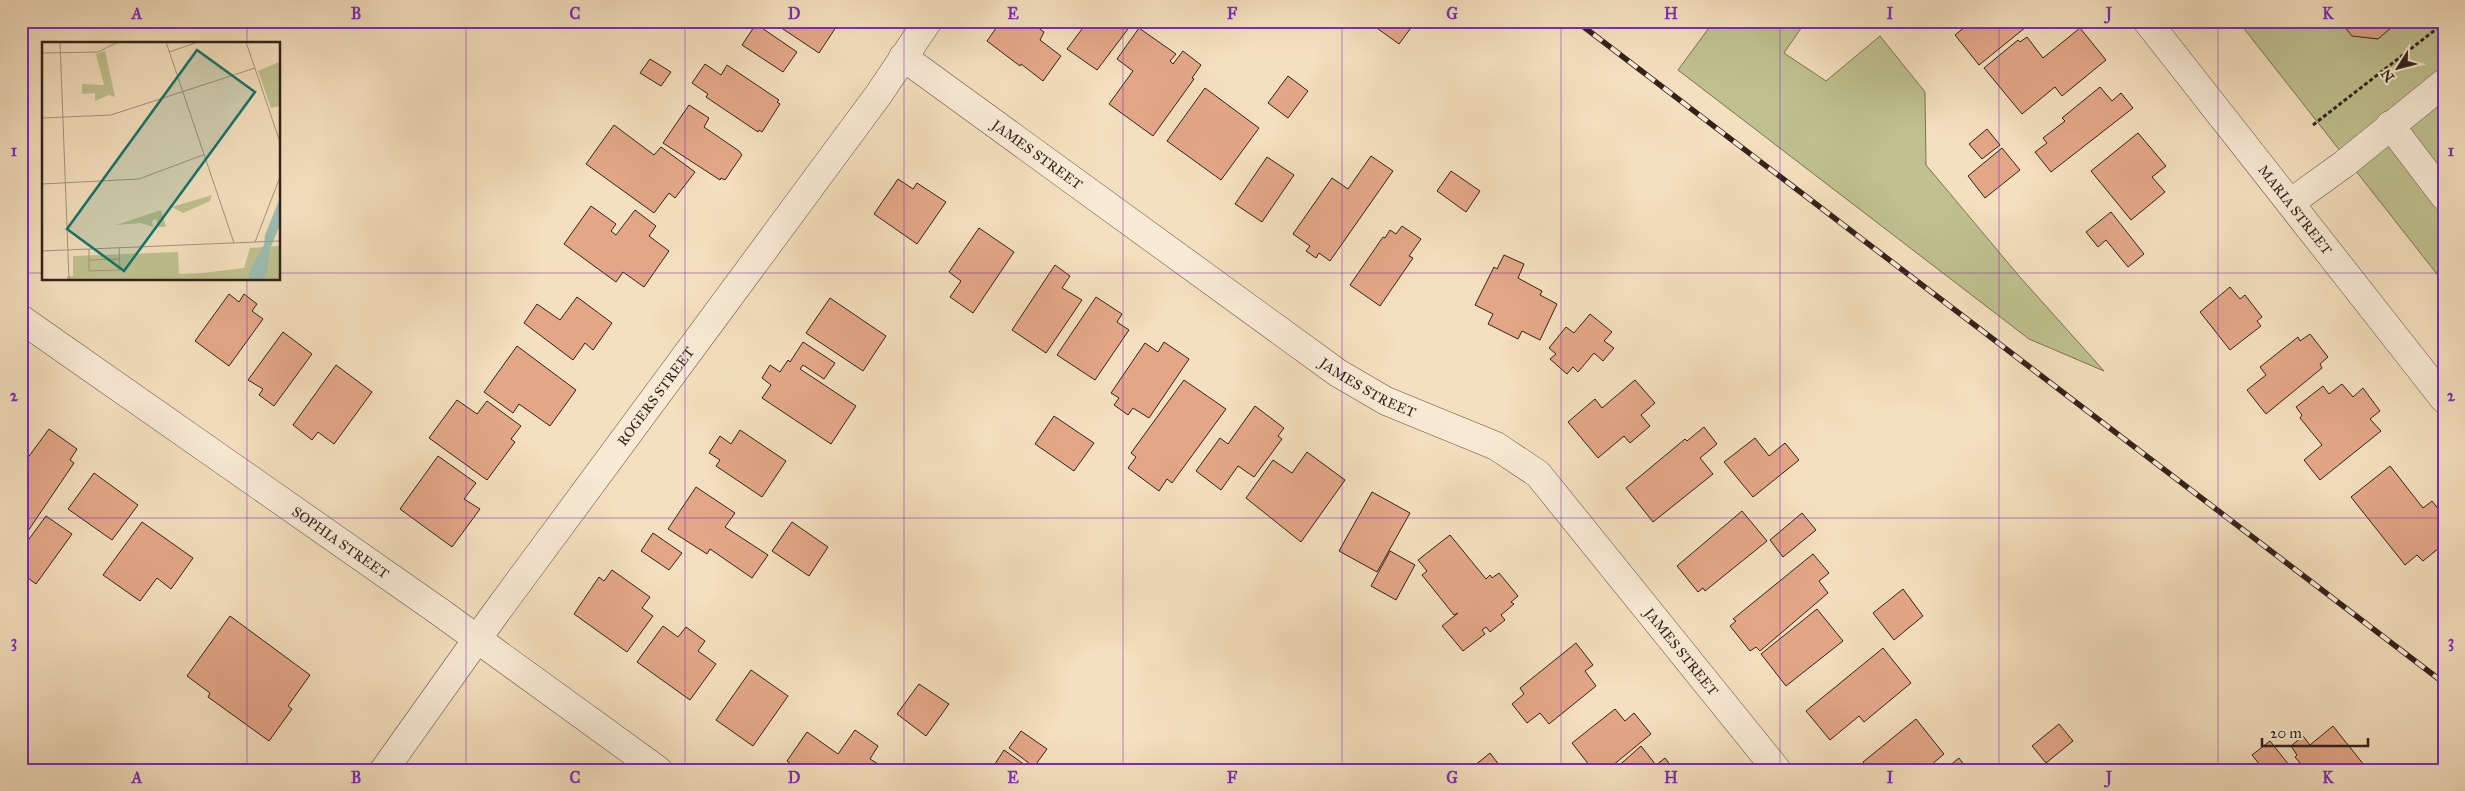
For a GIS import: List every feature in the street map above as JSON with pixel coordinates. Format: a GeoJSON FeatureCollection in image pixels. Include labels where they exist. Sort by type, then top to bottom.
{"type":"FeatureCollection","features":[{"type":"Feature","properties":{"kind":"street","name":"ROGERS STREET"},"geometry":{"type":"LineString","coordinates":[[384,770],[478,639],[879,94],[928,21]]}},
{"type":"Feature","properties":{"kind":"street","name":"MARIA STREET"},"geometry":{"type":"LineString","coordinates":[[2148,21],[2444,399]]}},
{"type":"Feature","properties":{"kind":"street","name":"JAMES STREET"},"geometry":{"type":"LineString","coordinates":[[903,57],[1338,373],[1386,401],[1496,446],[1538,474],[1777,770]]}},
{"type":"Feature","properties":{"kind":"street"},"geometry":{"type":"LineString","coordinates":[[2290,203],[2344,164],[2444,83]]}},
{"type":"Feature","properties":{"kind":"street"},"geometry":{"type":"LineString","coordinates":[[2390,125],[2444,196]]}},
{"type":"Feature","properties":{"kind":"street","name":"SOPHIA STREET"},"geometry":{"type":"LineString","coordinates":[[21,319],[478,639],[658,770]]}},
{"type":"Feature","properties":{"kind":"path"},"geometry":{"type":"LineString","coordinates":[[2313,125],[2444,23]]}},
{"type":"Feature","properties":{"kind":"green space"},"geometry":{"type":"Polygon","coordinates":[[[1714,21],[1806,21],[1784,53],[1826,81],[1880,36],[1925,92],[1926,165],[2019,276],[2104,371],[2029,339],[1678,70],[1714,21]]]}},
{"type":"Feature","properties":{"kind":"green space"},"geometry":{"type":"Polygon","coordinates":[[[2238,21],[2444,21],[2444,283],[2238,21]]]}},
{"type":"Feature","properties":{"kind":"building"},"geometry":{"type":"Polygon","coordinates":[[[771,21],[840,21],[819,53],[771,21]]]}},
{"type":"Feature","properties":{"kind":"building"},"geometry":{"type":"Polygon","coordinates":[[[1001,21],[1029,21],[1044,32],[1040,40],[1061,56],[1043,81],[987,41],[1001,21]]]}},
{"type":"Feature","properties":{"kind":"building"},"geometry":{"type":"Polygon","coordinates":[[[1088,21],[1118,21],[1128,29],[1097,70],[1067,49],[1088,21]]]}},
{"type":"Feature","properties":{"kind":"building"},"geometry":{"type":"Polygon","coordinates":[[[1367,21],[1416,21],[1399,44],[1367,21]]]}},
{"type":"Feature","properties":{"kind":"building"},"geometry":{"type":"Polygon","coordinates":[[[1972,21],[2021,21],[2026,27],[1979,65],[1955,35],[1972,21]]]}},
{"type":"Feature","properties":{"kind":"building"},"geometry":{"type":"Polygon","coordinates":[[[2340,21],[2399,21],[2378,39],[2352,36],[2340,21]]]}},
{"type":"Feature","properties":{"kind":"building"},"geometry":{"type":"Polygon","coordinates":[[[756,24],[797,52],[783,72],[742,45],[756,24]]]}},
{"type":"Feature","properties":{"kind":"building"},"geometry":{"type":"Polygon","coordinates":[[[1139,28],[1176,54],[1170,61],[1173,64],[1183,51],[1201,65],[1192,78],[1194,79],[1153,136],[1109,104],[1133,71],[1117,59],[1139,28]]]}},
{"type":"Feature","properties":{"kind":"building"},"geometry":{"type":"Polygon","coordinates":[[[2080,28],[2106,60],[2062,96],[2055,87],[2022,114],[1984,68],[2018,40],[2020,42],[2027,37],[2043,58],[2080,28]]]}},
{"type":"Feature","properties":{"kind":"building"},"geometry":{"type":"Polygon","coordinates":[[[650,59],[671,72],[661,86],[640,73],[650,59]]]}},
{"type":"Feature","properties":{"kind":"building"},"geometry":{"type":"Polygon","coordinates":[[[705,64],[721,75],[727,65],[779,100],[777,102],[780,104],[762,132],[759,130],[758,132],[706,97],[708,94],[692,83],[705,64]]]}},
{"type":"Feature","properties":{"kind":"building"},"geometry":{"type":"Polygon","coordinates":[[[1288,76],[1308,91],[1288,118],[1268,103],[1288,76]]]}},
{"type":"Feature","properties":{"kind":"building"},"geometry":{"type":"Polygon","coordinates":[[[2100,87],[2112,101],[2121,93],[2133,108],[2051,172],[2035,152],[2047,143],[2043,138],[2065,121],[2062,118],[2100,87]]]}},
{"type":"Feature","properties":{"kind":"building"},"geometry":{"type":"Polygon","coordinates":[[[1205,88],[1259,128],[1221,180],[1167,141],[1205,88]]]}},
{"type":"Feature","properties":{"kind":"building"},"geometry":{"type":"Polygon","coordinates":[[[689,105],[709,118],[704,127],[742,155],[725,180],[721,178],[720,180],[663,143],[689,105]]]}},
{"type":"Feature","properties":{"kind":"building"},"geometry":{"type":"Polygon","coordinates":[[[614,125],[654,155],[661,147],[695,172],[675,198],[669,193],[654,213],[586,164],[614,125]]]}},
{"type":"Feature","properties":{"kind":"building"},"geometry":{"type":"Polygon","coordinates":[[[1987,129],[2000,145],[1982,159],[1969,144],[1987,129]]]}},
{"type":"Feature","properties":{"kind":"building"},"geometry":{"type":"Polygon","coordinates":[[[2138,133],[2166,166],[2152,177],[2165,192],[2131,220],[2091,171],[2138,133]]]}},
{"type":"Feature","properties":{"kind":"building"},"geometry":{"type":"Polygon","coordinates":[[[2002,148],[2020,170],[1985,198],[1968,176],[2002,148]]]}},
{"type":"Feature","properties":{"kind":"building"},"geometry":{"type":"Polygon","coordinates":[[[1371,156],[1393,171],[1330,261],[1319,253],[1316,258],[1306,251],[1310,246],[1293,234],[1332,178],[1348,189],[1371,156]]]}},
{"type":"Feature","properties":{"kind":"building"},"geometry":{"type":"Polygon","coordinates":[[[1267,157],[1294,175],[1262,222],[1235,204],[1267,157]]]}},
{"type":"Feature","properties":{"kind":"building"},"geometry":{"type":"Polygon","coordinates":[[[1451,171],[1480,191],[1466,212],[1437,191],[1451,171]]]}},
{"type":"Feature","properties":{"kind":"building"},"geometry":{"type":"Polygon","coordinates":[[[898,179],[913,189],[917,183],[946,202],[917,244],[874,214],[898,179]]]}},
{"type":"Feature","properties":{"kind":"building"},"geometry":{"type":"Polygon","coordinates":[[[591,206],[616,224],[611,231],[616,235],[635,210],[656,226],[649,236],[669,251],[644,287],[623,272],[616,282],[564,244],[591,206]]]}},
{"type":"Feature","properties":{"kind":"building"},"geometry":{"type":"Polygon","coordinates":[[[2111,212],[2144,254],[2128,267],[2106,240],[2098,247],[2086,232],[2111,212]]]}},
{"type":"Feature","properties":{"kind":"building"},"geometry":{"type":"Polygon","coordinates":[[[1402,226],[1421,239],[1409,256],[1413,258],[1380,306],[1350,285],[1383,237],[1385,238],[1390,230],[1396,234],[1402,226]]]}},
{"type":"Feature","properties":{"kind":"building"},"geometry":{"type":"Polygon","coordinates":[[[979,228],[1014,252],[973,313],[950,297],[961,281],[949,272],[979,228]]]}},
{"type":"Feature","properties":{"kind":"building"},"geometry":{"type":"Polygon","coordinates":[[[1504,255],[1524,264],[1518,278],[1542,291],[1540,295],[1557,304],[1540,340],[1522,331],[1518,339],[1488,324],[1493,314],[1475,305],[1494,267],[1497,269],[1504,255]]]}},
{"type":"Feature","properties":{"kind":"building"},"geometry":{"type":"Polygon","coordinates":[[[1055,265],[1070,276],[1062,288],[1082,300],[1046,353],[1012,330],[1055,265]]]}},
{"type":"Feature","properties":{"kind":"building"},"geometry":{"type":"Polygon","coordinates":[[[2230,287],[2240,299],[2245,295],[2262,317],[2257,321],[2261,326],[2230,350],[2200,312],[2230,287]]]}},
{"type":"Feature","properties":{"kind":"building"},"geometry":{"type":"Polygon","coordinates":[[[229,294],[239,302],[244,294],[257,304],[252,311],[263,319],[229,366],[195,341],[229,294]]]}},
{"type":"Feature","properties":{"kind":"building"},"geometry":{"type":"Polygon","coordinates":[[[577,297],[612,323],[593,350],[585,343],[573,360],[524,323],[537,304],[560,320],[577,297]]]}},
{"type":"Feature","properties":{"kind":"building"},"geometry":{"type":"Polygon","coordinates":[[[1096,297],[1122,314],[1117,322],[1129,330],[1095,380],[1057,355],[1096,297]]]}},
{"type":"Feature","properties":{"kind":"building"},"geometry":{"type":"Polygon","coordinates":[[[830,298],[886,336],[863,371],[806,333],[830,298]]]}},
{"type":"Feature","properties":{"kind":"building"},"geometry":{"type":"Polygon","coordinates":[[[1590,314],[1612,332],[1604,341],[1614,348],[1603,361],[1594,353],[1578,372],[1573,367],[1567,374],[1550,359],[1556,354],[1549,348],[1566,327],[1574,333],[1590,314]]]}},
{"type":"Feature","properties":{"kind":"building"},"geometry":{"type":"Polygon","coordinates":[[[283,332],[312,354],[274,406],[259,395],[263,389],[248,380],[283,332]]]}},
{"type":"Feature","properties":{"kind":"building"},"geometry":{"type":"Polygon","coordinates":[[[2310,334],[2328,357],[2320,364],[2322,368],[2266,414],[2247,390],[2266,375],[2260,367],[2298,337],[2300,341],[2310,334]]]}},
{"type":"Feature","properties":{"kind":"building"},"geometry":{"type":"Polygon","coordinates":[[[803,342],[835,363],[824,379],[803,365],[800,369],[856,406],[831,444],[762,398],[771,385],[762,378],[770,365],[780,372],[788,360],[790,362],[803,342]]]}},
{"type":"Feature","properties":{"kind":"building"},"geometry":{"type":"Polygon","coordinates":[[[1164,342],[1189,359],[1149,418],[1133,408],[1128,415],[1114,405],[1119,398],[1111,393],[1145,343],[1158,352],[1164,342]]]}},
{"type":"Feature","properties":{"kind":"building"},"geometry":{"type":"Polygon","coordinates":[[[517,346],[576,390],[550,426],[519,404],[513,413],[484,392],[517,346]]]}},
{"type":"Feature","properties":{"kind":"building"},"geometry":{"type":"Polygon","coordinates":[[[336,365],[372,392],[334,444],[318,432],[312,440],[293,425],[336,365]]]}},
{"type":"Feature","properties":{"kind":"building"},"geometry":{"type":"Polygon","coordinates":[[[1184,380],[1226,409],[1172,483],[1167,479],[1159,491],[1128,468],[1136,457],[1131,453],[1184,380]]]}},
{"type":"Feature","properties":{"kind":"building"},"geometry":{"type":"Polygon","coordinates":[[[1635,380],[1655,403],[1641,415],[1650,426],[1630,443],[1624,436],[1598,458],[1568,422],[1595,399],[1602,408],[1635,380]]]}},
{"type":"Feature","properties":{"kind":"building"},"geometry":{"type":"Polygon","coordinates":[[[2342,384],[2353,397],[2363,388],[2380,411],[2370,419],[2381,431],[2320,480],[2304,460],[2322,445],[2300,418],[2302,415],[2296,407],[2323,386],[2329,394],[2342,384]]]}},
{"type":"Feature","properties":{"kind":"building"},"geometry":{"type":"Polygon","coordinates":[[[457,400],[477,414],[487,401],[521,426],[511,439],[515,442],[487,480],[429,438],[457,400]]]}},
{"type":"Feature","properties":{"kind":"building"},"geometry":{"type":"Polygon","coordinates":[[[1255,406],[1284,428],[1278,436],[1282,439],[1254,477],[1238,466],[1221,490],[1196,471],[1220,438],[1228,444],[1255,406]]]}},
{"type":"Feature","properties":{"kind":"building"},"geometry":{"type":"Polygon","coordinates":[[[1054,416],[1094,443],[1074,471],[1035,444],[1054,416]]]}},
{"type":"Feature","properties":{"kind":"building"},"geometry":{"type":"Polygon","coordinates":[[[1704,427],[1717,444],[1700,458],[1713,474],[1653,522],[1626,488],[1685,439],[1687,441],[1704,427]]]}},
{"type":"Feature","properties":{"kind":"building"},"geometry":{"type":"Polygon","coordinates":[[[49,429],[77,449],[70,460],[74,463],[28,531],[21,526],[21,467],[49,429]]]}},
{"type":"Feature","properties":{"kind":"building"},"geometry":{"type":"Polygon","coordinates":[[[740,430],[786,461],[762,497],[716,466],[720,460],[709,453],[720,436],[731,444],[740,430]]]}},
{"type":"Feature","properties":{"kind":"building"},"geometry":{"type":"Polygon","coordinates":[[[1755,438],[1769,456],[1785,443],[1799,460],[1753,497],[1724,462],[1755,438]]]}},
{"type":"Feature","properties":{"kind":"building"},"geometry":{"type":"Polygon","coordinates":[[[1307,452],[1345,480],[1301,542],[1246,498],[1273,460],[1292,473],[1307,452]]]}},
{"type":"Feature","properties":{"kind":"building"},"geometry":{"type":"Polygon","coordinates":[[[438,456],[476,483],[464,499],[480,509],[452,547],[400,509],[438,456]]]}},
{"type":"Feature","properties":{"kind":"building"},"geometry":{"type":"Polygon","coordinates":[[[2390,466],[2423,508],[2432,501],[2444,516],[2444,544],[2423,561],[2417,555],[2405,565],[2351,497],[2390,466]]]}},
{"type":"Feature","properties":{"kind":"building"},"geometry":{"type":"Polygon","coordinates":[[[94,473],[138,505],[112,540],[68,509],[94,473]]]}},
{"type":"Feature","properties":{"kind":"building"},"geometry":{"type":"Polygon","coordinates":[[[696,487],[735,513],[725,527],[768,555],[752,578],[710,549],[707,554],[668,529],[696,487]]]}},
{"type":"Feature","properties":{"kind":"building"},"geometry":{"type":"Polygon","coordinates":[[[1372,492],[1410,513],[1377,572],[1339,551],[1372,492]]]}},
{"type":"Feature","properties":{"kind":"building"},"geometry":{"type":"Polygon","coordinates":[[[1742,511],[1767,541],[1705,591],[1703,588],[1698,592],[1677,566],[1742,511]]]}},
{"type":"Feature","properties":{"kind":"building"},"geometry":{"type":"Polygon","coordinates":[[[1802,513],[1816,530],[1783,557],[1770,540],[1802,513]]]}},
{"type":"Feature","properties":{"kind":"building"},"geometry":{"type":"Polygon","coordinates":[[[46,516],[72,534],[36,584],[21,573],[21,550],[46,516]]]}},
{"type":"Feature","properties":{"kind":"building"},"geometry":{"type":"Polygon","coordinates":[[[142,522],[193,558],[171,589],[157,578],[140,601],[103,575],[142,522]]]}},
{"type":"Feature","properties":{"kind":"building"},"geometry":{"type":"Polygon","coordinates":[[[792,522],[828,547],[809,576],[772,551],[792,522]]]}},
{"type":"Feature","properties":{"kind":"building"},"geometry":{"type":"Polygon","coordinates":[[[653,533],[682,553],[669,570],[641,551],[653,533]]]}},
{"type":"Feature","properties":{"kind":"building"},"geometry":{"type":"Polygon","coordinates":[[[1450,535],[1486,579],[1490,575],[1492,578],[1499,573],[1518,596],[1511,602],[1514,604],[1501,615],[1505,620],[1490,632],[1486,627],[1482,630],[1485,634],[1463,651],[1442,626],[1458,613],[1454,615],[1422,575],[1427,571],[1418,560],[1450,535]]]}},
{"type":"Feature","properties":{"kind":"building"},"geometry":{"type":"Polygon","coordinates":[[[1390,551],[1415,565],[1396,600],[1371,586],[1390,551]]]}},
{"type":"Feature","properties":{"kind":"building"},"geometry":{"type":"Polygon","coordinates":[[[1813,554],[1829,573],[1819,581],[1828,593],[1760,651],[1756,647],[1750,651],[1730,626],[1736,621],[1733,619],[1813,554]]]}},
{"type":"Feature","properties":{"kind":"building"},"geometry":{"type":"Polygon","coordinates":[[[612,570],[650,597],[642,608],[653,616],[627,652],[574,614],[599,577],[604,581],[612,570]]]}},
{"type":"Feature","properties":{"kind":"building"},"geometry":{"type":"Polygon","coordinates":[[[1903,589],[1923,616],[1894,640],[1873,613],[1903,589]]]}},
{"type":"Feature","properties":{"kind":"building"},"geometry":{"type":"Polygon","coordinates":[[[1817,609],[1843,641],[1786,686],[1761,654],[1817,609]]]}},
{"type":"Feature","properties":{"kind":"building"},"geometry":{"type":"Polygon","coordinates":[[[230,616],[310,675],[288,706],[292,709],[269,741],[208,697],[210,693],[187,676],[230,616]]]}},
{"type":"Feature","properties":{"kind":"building"},"geometry":{"type":"Polygon","coordinates":[[[663,626],[678,637],[686,627],[705,641],[698,651],[716,664],[690,700],[637,662],[663,626]]]}},
{"type":"Feature","properties":{"kind":"building"},"geometry":{"type":"Polygon","coordinates":[[[1576,643],[1593,665],[1585,671],[1596,686],[1549,724],[1540,713],[1527,723],[1512,704],[1524,694],[1520,688],[1576,643]]]}},
{"type":"Feature","properties":{"kind":"building"},"geometry":{"type":"Polygon","coordinates":[[[1883,648],[1911,683],[1864,722],[1859,716],[1830,740],[1806,711],[1883,648]]]}},
{"type":"Feature","properties":{"kind":"building"},"geometry":{"type":"Polygon","coordinates":[[[751,670],[788,696],[753,746],[716,720],[751,670]]]}},
{"type":"Feature","properties":{"kind":"building"},"geometry":{"type":"Polygon","coordinates":[[[919,684],[949,704],[926,736],[897,714],[919,684]]]}},
{"type":"Feature","properties":{"kind":"building"},"geometry":{"type":"Polygon","coordinates":[[[1615,709],[1625,721],[1634,713],[1651,734],[1607,770],[1593,770],[1572,743],[1615,709]]]}},
{"type":"Feature","properties":{"kind":"building"},"geometry":{"type":"Polygon","coordinates":[[[1916,719],[1944,754],[1925,770],[1869,770],[1863,762],[1916,719]]]}},
{"type":"Feature","properties":{"kind":"building"},"geometry":{"type":"Polygon","coordinates":[[[2059,724],[2073,741],[2046,763],[2032,746],[2059,724]]]}},
{"type":"Feature","properties":{"kind":"building"},"geometry":{"type":"Polygon","coordinates":[[[2333,726],[2368,770],[2306,770],[2295,757],[2297,755],[2291,746],[2303,736],[2310,745],[2333,726]]]}},
{"type":"Feature","properties":{"kind":"building"},"geometry":{"type":"Polygon","coordinates":[[[855,730],[878,746],[870,759],[883,767],[881,770],[799,770],[787,761],[807,732],[838,754],[855,730]]]}},
{"type":"Feature","properties":{"kind":"building"},"geometry":{"type":"Polygon","coordinates":[[[1021,731],[1047,749],[1034,767],[1009,748],[1021,731]]]}},
{"type":"Feature","properties":{"kind":"building"},"geometry":{"type":"Polygon","coordinates":[[[2270,741],[2293,770],[2264,770],[2252,755],[2270,741]]]}},
{"type":"Feature","properties":{"kind":"building"},"geometry":{"type":"Polygon","coordinates":[[[1641,746],[1656,765],[1665,758],[1674,770],[1614,770],[1641,746]]]}},
{"type":"Feature","properties":{"kind":"building"},"geometry":{"type":"Polygon","coordinates":[[[1004,750],[1032,770],[991,770],[1004,750]]]}},
{"type":"Feature","properties":{"kind":"building"},"geometry":{"type":"Polygon","coordinates":[[[1490,753],[1503,770],[1469,770],[1490,753]]]}},
{"type":"Feature","properties":{"kind":"building"},"geometry":{"type":"Polygon","coordinates":[[[1959,758],[1968,770],[1944,770],[1959,758]]]}},
{"type":"Feature","properties":{"kind":"railway"},"geometry":{"type":"LineString","coordinates":[[1576,21],[2444,683]]}}]}
